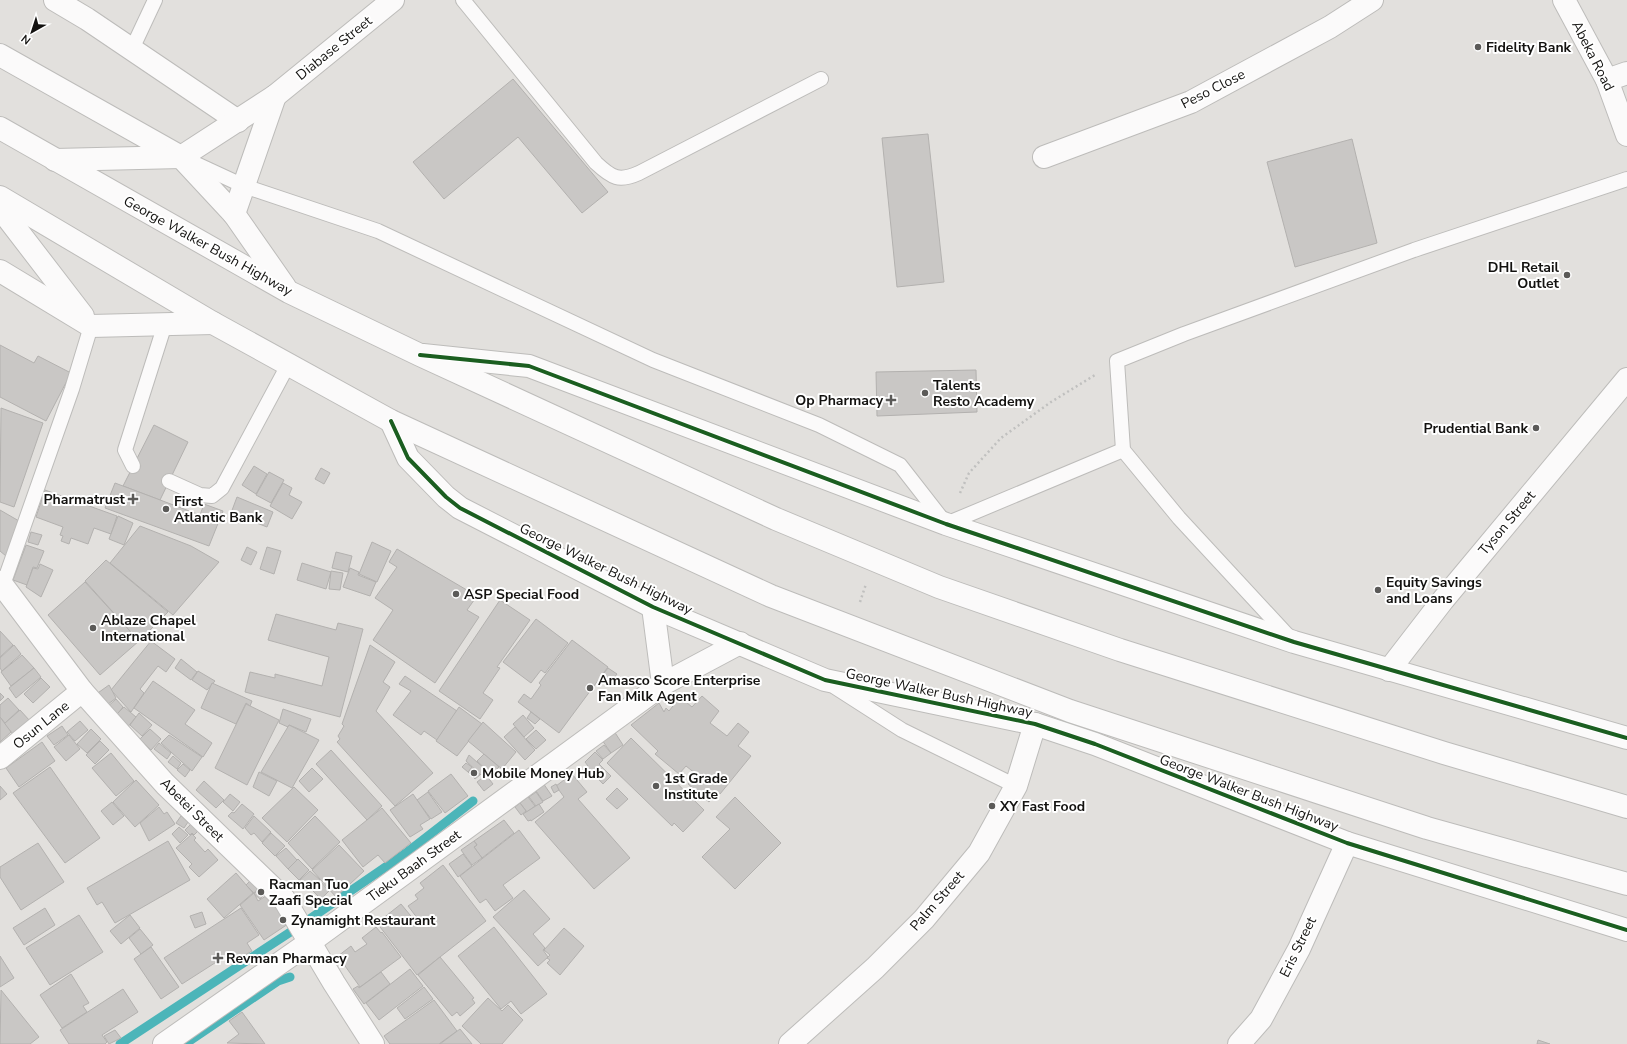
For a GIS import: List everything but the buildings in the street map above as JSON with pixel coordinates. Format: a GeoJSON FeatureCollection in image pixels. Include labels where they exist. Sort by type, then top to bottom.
{"type":"FeatureCollection","features":[{"type":"Feature","properties":{"kind":"main road"},"geometry":{"type":"LineString","coordinates":[[55,0],[238,121]]}},
{"type":"Feature","properties":{"kind":"main road","name":"Diabase Street"},"geometry":{"type":"LineString","coordinates":[[181,157],[276,96],[393,0]]}},
{"type":"Feature","properties":{"kind":"main road","name":"Peso Close"},"geometry":{"type":"LineString","coordinates":[[1044,157],[1191,102],[1330,27],[1372,0]]}},
{"type":"Feature","properties":{"kind":"main road","name":"Abeka Road"},"geometry":{"type":"LineString","coordinates":[[1564,0],[1617,77],[1627,135]]}},
{"type":"Feature","properties":{"kind":"main road"},"geometry":{"type":"LineString","coordinates":[[0,55],[181,157],[234,214],[289,292]]}},
{"type":"Feature","properties":{"kind":"main road"},"geometry":{"type":"LineString","coordinates":[[234,214],[276,96]]}},
{"type":"Feature","properties":{"kind":"main road","name":"George Walker Bush Highway"},"geometry":{"type":"LineString","coordinates":[[0,128],[289,292],[420,355],[776,519],[874,560],[939,587],[1120,650],[1444,753],[1627,807]]}},
{"type":"Feature","properties":{"kind":"main road"},"geometry":{"type":"LineString","coordinates":[[54,160],[181,157]]}},
{"type":"Feature","properties":{"kind":"main road","name":"George Walker Bush Highway"},"geometry":{"type":"LineString","coordinates":[[0,196],[213,323],[391,422],[771,596],[1070,711],[1427,828],[1627,884]]}},
{"type":"Feature","properties":{"kind":"main road"},"geometry":{"type":"LineString","coordinates":[[0,208],[91,326]]}},
{"type":"Feature","properties":{"kind":"main road"},"geometry":{"type":"LineString","coordinates":[[0,271],[91,326],[213,323]]}},
{"type":"Feature","properties":{"kind":"main road","name":"George Walker Bush Highway"},"geometry":{"type":"LineString","coordinates":[[420,355],[530,366],[946,524],[1294,642],[1627,738]]}},
{"type":"Feature","properties":{"kind":"main road","name":"Tyson Street"},"geometry":{"type":"LineString","coordinates":[[1389,670],[1443,600],[1627,379]]}},
{"type":"Feature","properties":{"kind":"main road","name":"George Walker Bush Highway"},"geometry":{"type":"LineString","coordinates":[[391,422],[408,458],[446,498],[460,508],[653,608],[740,643],[825,680],[1035,724],[1095,744],[1347,843],[1627,930]]}},
{"type":"Feature","properties":{"kind":"main road","name":"Abetei Street"},"geometry":{"type":"LineString","coordinates":[[2,583],[82,692],[166,784],[284,899],[334,983],[373,1044]]}},
{"type":"Feature","properties":{"kind":"main road"},"geometry":{"type":"LineString","coordinates":[[653,608],[663,684]]}},
{"type":"Feature","properties":{"kind":"main road","name":"Tieku Baah Street"},"geometry":{"type":"LineString","coordinates":[[164,1044],[310,942],[663,684],[740,643]]}},
{"type":"Feature","properties":{"kind":"main road","name":"Osun Lane"},"geometry":{"type":"LineString","coordinates":[[0,758],[82,692]]}},
{"type":"Feature","properties":{"kind":"main road","name":"Palm Street"},"geometry":{"type":"LineString","coordinates":[[790,1044],[875,968],[924,919],[979,853],[1016,786],[1035,724]]}},
{"type":"Feature","properties":{"kind":"main road","name":"Eris Street"},"geometry":{"type":"LineString","coordinates":[[1239,1044],[1261,1019],[1299,949],[1347,843]]}},
{"type":"Feature","properties":{"kind":"lane"},"geometry":{"type":"LineString","coordinates":[[132,50],[155,0]]}},
{"type":"Feature","properties":{"kind":"lane"},"geometry":{"type":"LineString","coordinates":[[463,0],[596,163],[613,177],[623,178],[639,173],[821,79]]}},
{"type":"Feature","properties":{"kind":"lane"},"geometry":{"type":"LineString","coordinates":[[181,157],[244,186],[378,231],[653,360],[820,426],[900,465],[946,524],[1123,450]]}},
{"type":"Feature","properties":{"kind":"lane"},"geometry":{"type":"LineString","coordinates":[[1294,642],[1179,518],[1123,450],[1117,361],[1184,334],[1414,250],[1627,179]]}},
{"type":"Feature","properties":{"kind":"lane"},"geometry":{"type":"LineString","coordinates":[[133,466],[125,450],[165,324]]}},
{"type":"Feature","properties":{"kind":"lane"},"geometry":{"type":"LineString","coordinates":[[2,583],[72,389],[91,326]]}},
{"type":"Feature","properties":{"kind":"lane"},"geometry":{"type":"LineString","coordinates":[[169,481],[200,496],[212,496],[222,488],[288,365]]}},
{"type":"Feature","properties":{"kind":"lane"},"geometry":{"type":"LineString","coordinates":[[825,680],[902,730],[1016,786]]}},
{"type":"Feature","properties":{"kind":"path"},"geometry":{"type":"LineString","coordinates":[[946,524],[969,473],[1001,438],[1051,402],[1117,361]]}},
{"type":"Feature","properties":{"kind":"path"},"geometry":{"type":"LineString","coordinates":[[852,626],[874,560]]}},
{"type":"Feature","properties":{"kind":"waterway"},"geometry":{"type":"LineString","coordinates":[[120,1044],[295,929],[406,853],[473,801]]}},
{"type":"Feature","properties":{"kind":"waterway"},"geometry":{"type":"LineString","coordinates":[[185,1044],[278,981],[290,977]]}},
{"type":"Feature","properties":{"kind":"cycle path"},"geometry":{"type":"LineString","coordinates":[[420,355],[529,366],[946,524],[1294,642],[1627,738]]}},
{"type":"Feature","properties":{"kind":"cycle path"},"geometry":{"type":"LineString","coordinates":[[391,421],[408,458],[446,497],[460,508],[653,607],[825,680],[1035,724],[1095,744],[1347,843],[1627,930]]}},
{"type":"Feature","properties":{"kind":"place","name":"Fidelity Bank"},"geometry":{"type":"Point","coordinates":[1478,47]}},
{"type":"Feature","properties":{"kind":"place","name":"DHL Retail Outlet"},"geometry":{"type":"Point","coordinates":[1567,275]}},
{"type":"Feature","properties":{"kind":"place","name":"Talents Resto Academy"},"geometry":{"type":"Point","coordinates":[925,393]}},
{"type":"Feature","properties":{"kind":"place","name":"Op Pharmacy"},"geometry":{"type":"Point","coordinates":[891,400]}},
{"type":"Feature","properties":{"kind":"place","name":"Prudential Bank"},"geometry":{"type":"Point","coordinates":[1536,428]}},
{"type":"Feature","properties":{"kind":"place","name":"Pharmatrust"},"geometry":{"type":"Point","coordinates":[133,499]}},
{"type":"Feature","properties":{"kind":"place","name":"First Atlantic Bank"},"geometry":{"type":"Point","coordinates":[166,509]}},
{"type":"Feature","properties":{"kind":"place","name":"Equity Savings and Loans"},"geometry":{"type":"Point","coordinates":[1378,590]}},
{"type":"Feature","properties":{"kind":"place","name":"ASP Special Food"},"geometry":{"type":"Point","coordinates":[456,594]}},
{"type":"Feature","properties":{"kind":"place","name":"Ablaze Chapel International"},"geometry":{"type":"Point","coordinates":[93,628]}},
{"type":"Feature","properties":{"kind":"place","name":"Amasco Score Enterprise Fan Milk Agent"},"geometry":{"type":"Point","coordinates":[590,688]}},
{"type":"Feature","properties":{"kind":"place","name":"Mobile Money Hub"},"geometry":{"type":"Point","coordinates":[474,773]}},
{"type":"Feature","properties":{"kind":"place","name":"1st Grade Institute"},"geometry":{"type":"Point","coordinates":[656,786]}},
{"type":"Feature","properties":{"kind":"place","name":"XY Fast Food"},"geometry":{"type":"Point","coordinates":[992,806]}},
{"type":"Feature","properties":{"kind":"place","name":"Racman Tuo Zaafi Special"},"geometry":{"type":"Point","coordinates":[261,892]}},
{"type":"Feature","properties":{"kind":"place","name":"Zynamight Restaurant"},"geometry":{"type":"Point","coordinates":[283,920]}},
{"type":"Feature","properties":{"kind":"place","name":"Revman Pharmacy"},"geometry":{"type":"Point","coordinates":[218,958]}}]}
